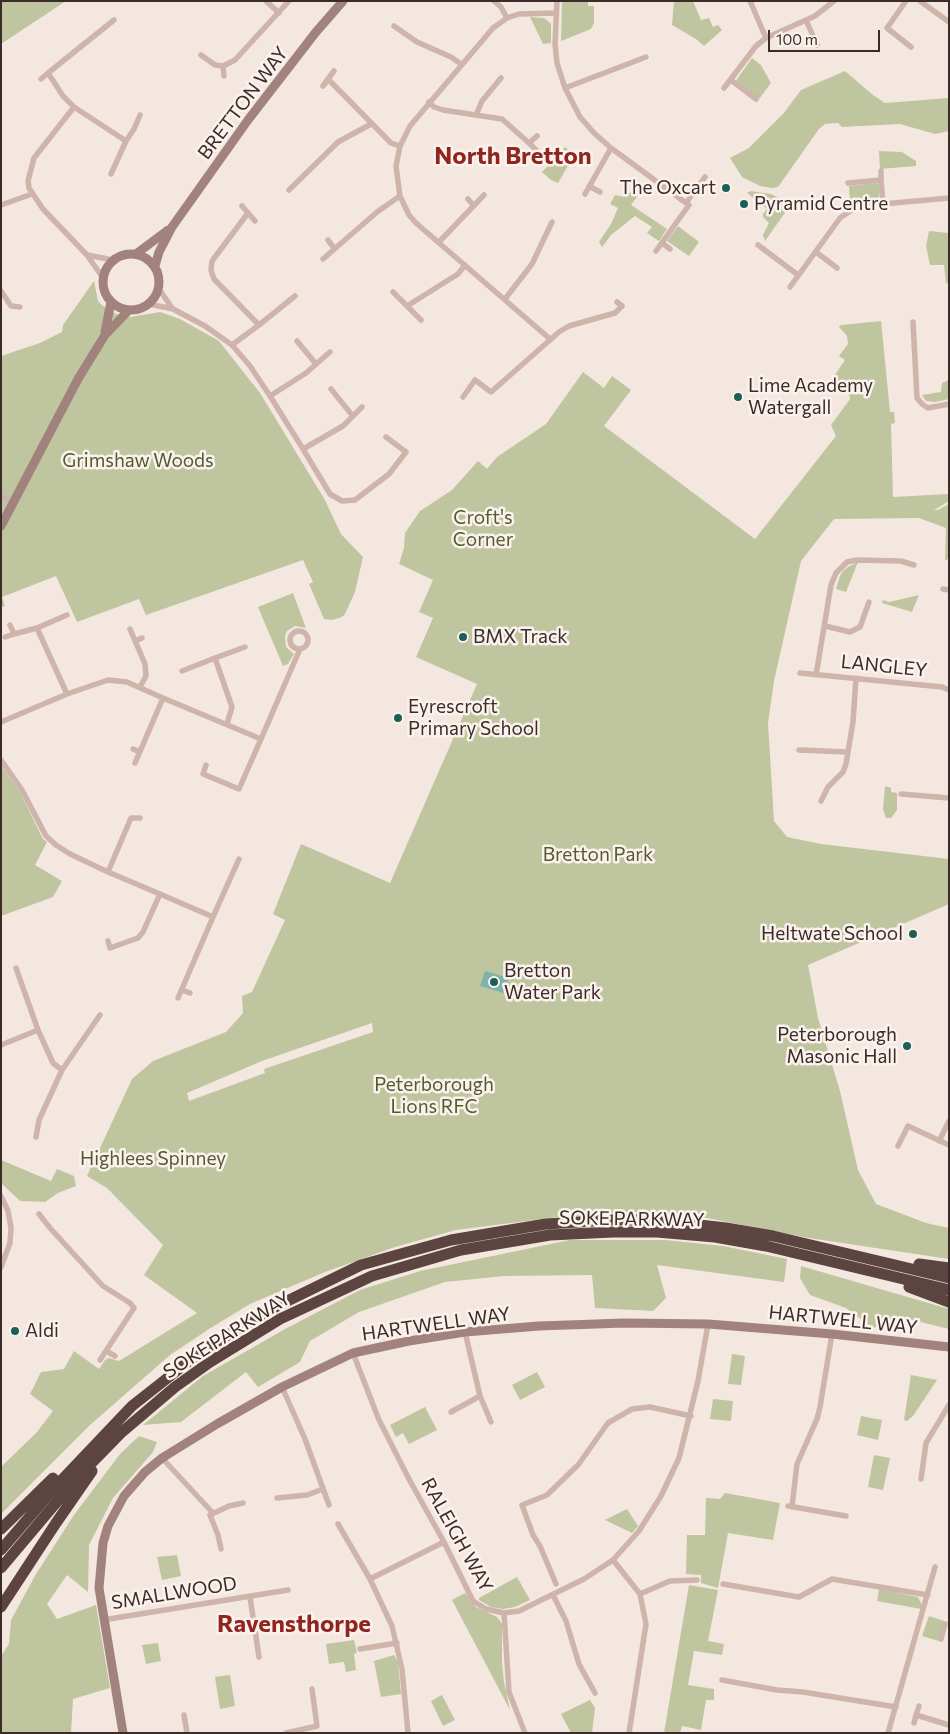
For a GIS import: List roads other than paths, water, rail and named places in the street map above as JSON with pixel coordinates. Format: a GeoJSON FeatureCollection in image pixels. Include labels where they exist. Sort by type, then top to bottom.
{"type":"FeatureCollection","features":[{"type":"Feature","properties":{"kind":"highway","name":"SOKE PARKWAY"},"geometry":{"type":"LineString","coordinates":[[1,1550],[56,1486],[132,1406],[203,1350],[271,1309],[361,1265],[451,1240],[546,1224],[610,1220],[655,1220],[726,1228],[773,1236],[949,1278]]}},
{"type":"Feature","properties":{"kind":"highway","name":"SOKE PARKWAY"},"geometry":{"type":"LineString","coordinates":[[1,1568],[77,1478],[122,1432],[175,1387],[210,1362],[280,1319],[372,1276],[461,1250],[550,1235],[657,1232],[715,1237],[766,1246],[949,1290]]}},
{"type":"Feature","properties":{"kind":"highway"},"geometry":{"type":"LineString","coordinates":[[850,1255],[949,1268]]}},
{"type":"Feature","properties":{"kind":"highway"},"geometry":{"type":"LineString","coordinates":[[860,1269],[949,1302]]}},
{"type":"Feature","properties":{"kind":"highway"},"geometry":{"type":"LineString","coordinates":[[1,1529],[92,1437],[132,1406]]}},
{"type":"Feature","properties":{"kind":"highway"},"geometry":{"type":"LineString","coordinates":[[1,1607],[56,1523],[122,1432]]}},
{"type":"Feature","properties":{"kind":"street"},"geometry":{"type":"LineString","coordinates":[[266,1],[279,13]]}},
{"type":"Feature","properties":{"kind":"street"},"geometry":{"type":"LineString","coordinates":[[201,55],[215,65],[223,66],[235,60],[289,1]]}},
{"type":"Feature","properties":{"kind":"street","name":"BRETTON WAY"},"geometry":{"type":"LineString","coordinates":[[155,266],[159,252],[172,227],[248,120],[316,32],[343,1]]}},
{"type":"Feature","properties":{"kind":"street"},"geometry":{"type":"LineString","coordinates":[[494,1],[501,7],[508,18]]}},
{"type":"Feature","properties":{"kind":"street"},"geometry":{"type":"LineString","coordinates":[[557,1],[555,44],[557,63],[564,88],[580,117],[611,148],[689,205],[656,251]]}},
{"type":"Feature","properties":{"kind":"street"},"geometry":{"type":"LineString","coordinates":[[750,1],[766,38]]}},
{"type":"Feature","properties":{"kind":"street"},"geometry":{"type":"LineString","coordinates":[[724,88],[756,46],[766,38],[821,12],[834,1]]}},
{"type":"Feature","properties":{"kind":"street"},"geometry":{"type":"LineString","coordinates":[[906,1],[887,28],[911,47]]}},
{"type":"Feature","properties":{"kind":"street"},"geometry":{"type":"LineString","coordinates":[[920,1],[949,22]]}},
{"type":"Feature","properties":{"kind":"street"},"geometry":{"type":"LineString","coordinates":[[550,339],[505,298],[416,223],[409,215],[400,196],[396,166],[400,146],[410,126],[492,28],[508,18],[519,14],[556,13]]}},
{"type":"Feature","properties":{"kind":"street"},"geometry":{"type":"LineString","coordinates":[[806,20],[817,46]]}},
{"type":"Feature","properties":{"kind":"street"},"geometry":{"type":"LineString","coordinates":[[41,79],[112,24]]}},
{"type":"Feature","properties":{"kind":"street"},"geometry":{"type":"LineString","coordinates":[[394,26],[417,42],[451,57],[461,64]]}},
{"type":"Feature","properties":{"kind":"street"},"geometry":{"type":"LineString","coordinates":[[394,37],[400,31]]}},
{"type":"Feature","properties":{"kind":"street"},"geometry":{"type":"LineString","coordinates":[[634,53],[637,60]]}},
{"type":"Feature","properties":{"kind":"street"},"geometry":{"type":"LineString","coordinates":[[564,88],[646,57]]}},
{"type":"Feature","properties":{"kind":"street"},"geometry":{"type":"LineString","coordinates":[[223,66],[224,76]]}},
{"type":"Feature","properties":{"kind":"street"},"geometry":{"type":"LineString","coordinates":[[323,86],[334,71]]}},
{"type":"Feature","properties":{"kind":"street"},"geometry":{"type":"LineString","coordinates":[[48,73],[63,96],[74,107],[126,141]]}},
{"type":"Feature","properties":{"kind":"street"},"geometry":{"type":"LineString","coordinates":[[476,114],[482,101],[501,78]]}},
{"type":"Feature","properties":{"kind":"street"},"geometry":{"type":"LineString","coordinates":[[328,79],[391,142],[400,146]]}},
{"type":"Feature","properties":{"kind":"street"},"geometry":{"type":"LineString","coordinates":[[730,80],[756,99]]}},
{"type":"Feature","properties":{"kind":"street"},"geometry":{"type":"LineString","coordinates":[[429,102],[434,107],[443,110],[502,118],[537,151]]}},
{"type":"Feature","properties":{"kind":"street"},"geometry":{"type":"LineString","coordinates":[[74,107],[34,158],[28,181],[32,194],[43,209],[88,254],[103,278]]}},
{"type":"Feature","properties":{"kind":"street"},"geometry":{"type":"LineString","coordinates":[[111,174],[140,115]]}},
{"type":"Feature","properties":{"kind":"street"},"geometry":{"type":"LineString","coordinates":[[288,190],[338,142],[372,124]]}},
{"type":"Feature","properties":{"kind":"street"},"geometry":{"type":"LineString","coordinates":[[529,143],[537,136]]}},
{"type":"Feature","properties":{"kind":"street"},"geometry":{"type":"LineString","coordinates":[[585,194],[611,148]]}},
{"type":"Feature","properties":{"kind":"street"},"geometry":{"type":"LineString","coordinates":[[881,171],[883,204]]}},
{"type":"Feature","properties":{"kind":"street"},"geometry":{"type":"LineString","coordinates":[[292,176],[297,182]]}},
{"type":"Feature","properties":{"kind":"street"},"geometry":{"type":"LineString","coordinates":[[686,203],[705,177]]}},
{"type":"Feature","properties":{"kind":"street"},"geometry":{"type":"LineString","coordinates":[[848,183],[881,180]]}},
{"type":"Feature","properties":{"kind":"street"},"geometry":{"type":"LineString","coordinates":[[589,186],[600,192]]}},
{"type":"Feature","properties":{"kind":"street"},"geometry":{"type":"LineString","coordinates":[[1,205],[32,194]]}},
{"type":"Feature","properties":{"kind":"street"},"geometry":{"type":"LineString","coordinates":[[439,242],[484,195]]}},
{"type":"Feature","properties":{"kind":"street"},"geometry":{"type":"LineString","coordinates":[[323,258],[400,196]]}},
{"type":"Feature","properties":{"kind":"street"},"geometry":{"type":"LineString","coordinates":[[790,287],[840,218],[846,213],[859,206],[949,198]]}},
{"type":"Feature","properties":{"kind":"street"},"geometry":{"type":"LineString","coordinates":[[468,199],[474,206]]}},
{"type":"Feature","properties":{"kind":"street"},"geometry":{"type":"LineString","coordinates":[[242,206],[255,221]]}},
{"type":"Feature","properties":{"kind":"street"},"geometry":{"type":"LineString","coordinates":[[248,213],[219,250],[212,261],[211,270],[214,279],[260,325]]}},
{"type":"Feature","properties":{"kind":"street"},"geometry":{"type":"LineString","coordinates":[[505,298],[532,264],[551,231],[552,222]]}},
{"type":"Feature","properties":{"kind":"street","name":"BRETTON WAY"},"geometry":{"type":"LineString","coordinates":[[136,254],[172,227]]}},
{"type":"Feature","properties":{"kind":"street"},"geometry":{"type":"LineString","coordinates":[[328,240],[334,248]]}},
{"type":"Feature","properties":{"kind":"street"},"geometry":{"type":"LineString","coordinates":[[662,243],[670,249]]}},
{"type":"Feature","properties":{"kind":"street"},"geometry":{"type":"LineString","coordinates":[[758,245],[798,275]]}},
{"type":"Feature","properties":{"kind":"street"},"geometry":{"type":"LineString","coordinates":[[816,252],[837,268]]}},
{"type":"Feature","properties":{"kind":"street"},"geometry":{"type":"LineString","coordinates":[[88,254],[113,260]]}},
{"type":"Feature","properties":{"kind":"street"},"geometry":{"type":"LineString","coordinates":[[128,254],[136,254],[150,260],[155,266],[160,281],[159,290],[149,304],[143,308],[129,310],[116,306],[111,302],[103,287],[103,278],[113,260],[128,254]]}},
{"type":"Feature","properties":{"kind":"street"},"geometry":{"type":"LineString","coordinates":[[407,306],[458,274],[464,265]]}},
{"type":"Feature","properties":{"kind":"street"},"geometry":{"type":"LineString","coordinates":[[159,290],[173,309]]}},
{"type":"Feature","properties":{"kind":"street"},"geometry":{"type":"LineString","coordinates":[[1,292],[11,306],[20,307]]}},
{"type":"Feature","properties":{"kind":"street"},"geometry":{"type":"LineString","coordinates":[[393,292],[420,320]]}},
{"type":"Feature","properties":{"kind":"street"},"geometry":{"type":"LineString","coordinates":[[232,345],[295,296]]}},
{"type":"Feature","properties":{"kind":"street"},"geometry":{"type":"LineString","coordinates":[[105,335],[111,302]]}},
{"type":"Feature","properties":{"kind":"street"},"geometry":{"type":"LineString","coordinates":[[463,397],[475,380],[491,392],[550,339],[569,326],[615,312],[622,303]]}},
{"type":"Feature","properties":{"kind":"street"},"geometry":{"type":"LineString","coordinates":[[149,304],[173,309],[205,326],[232,345],[250,366],[270,396],[330,494],[342,501],[355,500],[389,474],[406,452],[386,437]]}},
{"type":"Feature","properties":{"kind":"street"},"geometry":{"type":"LineString","coordinates":[[6,311],[11,306]]}},
{"type":"Feature","properties":{"kind":"street"},"geometry":{"type":"LineString","coordinates":[[1,526],[78,379],[105,335],[129,310]]}},
{"type":"Feature","properties":{"kind":"street"},"geometry":{"type":"LineString","coordinates":[[914,322],[917,398],[928,408],[949,404]]}},
{"type":"Feature","properties":{"kind":"street"},"geometry":{"type":"LineString","coordinates":[[297,341],[316,364]]}},
{"type":"Feature","properties":{"kind":"street"},"geometry":{"type":"LineString","coordinates":[[270,396],[306,373],[330,352]]}},
{"type":"Feature","properties":{"kind":"street"},"geometry":{"type":"LineString","coordinates":[[331,389],[352,415]]}},
{"type":"Feature","properties":{"kind":"street"},"geometry":{"type":"LineString","coordinates":[[303,449],[343,426],[362,407]]}},
{"type":"Feature","properties":{"kind":"street"},"geometry":{"type":"LineString","coordinates":[[1,496],[13,502]]}},
{"type":"Feature","properties":{"kind":"street","name":"LANGLEY"},"geometry":{"type":"LineString","coordinates":[[816,675],[831,585],[836,572],[847,562],[865,559],[901,561],[914,565]]}},
{"type":"Feature","properties":{"kind":"street","name":"LANGLEY"},"geometry":{"type":"LineString","coordinates":[[825,626],[850,632],[860,627],[869,602]]}},
{"type":"Feature","properties":{"kind":"street"},"geometry":{"type":"LineString","coordinates":[[5,637],[37,628],[67,616]]}},
{"type":"Feature","properties":{"kind":"street"},"geometry":{"type":"LineString","coordinates":[[10,625],[14,634]]}},
{"type":"Feature","properties":{"kind":"street"},"geometry":{"type":"LineString","coordinates":[[37,628],[67,694]]}},
{"type":"Feature","properties":{"kind":"street"},"geometry":{"type":"LineString","coordinates":[[130,629],[145,664],[146,676],[140,687]]}},
{"type":"Feature","properties":{"kind":"street"},"geometry":{"type":"LineString","coordinates":[[135,641],[142,638]]}},
{"type":"Feature","properties":{"kind":"street"},"geometry":{"type":"LineString","coordinates":[[182,671],[245,647]]}},
{"type":"Feature","properties":{"kind":"street"},"geometry":{"type":"LineString","coordinates":[[206,765],[203,774],[239,789],[300,649]]}},
{"type":"Feature","properties":{"kind":"street"},"geometry":{"type":"LineString","coordinates":[[215,658],[232,707],[227,724]]}},
{"type":"Feature","properties":{"kind":"street","name":"LANGLEY"},"geometry":{"type":"LineString","coordinates":[[800,673],[942,687],[949,690]]}},
{"type":"Feature","properties":{"kind":"street"},"geometry":{"type":"LineString","coordinates":[[821,800],[828,787],[843,772],[853,722],[856,678]]}},
{"type":"Feature","properties":{"kind":"street"},"geometry":{"type":"LineString","coordinates":[[1,722],[67,694],[108,680],[127,682],[140,687],[261,739]]}},
{"type":"Feature","properties":{"kind":"street"},"geometry":{"type":"LineString","coordinates":[[135,763],[163,698]]}},
{"type":"Feature","properties":{"kind":"street"},"geometry":{"type":"LineString","coordinates":[[133,749],[140,752]]}},
{"type":"Feature","properties":{"kind":"street"},"geometry":{"type":"LineString","coordinates":[[799,750],[848,752]]}},
{"type":"Feature","properties":{"kind":"street"},"geometry":{"type":"LineString","coordinates":[[1,760],[22,790],[46,836],[56,845],[70,854],[108,872],[213,917]]}},
{"type":"Feature","properties":{"kind":"street"},"geometry":{"type":"LineString","coordinates":[[901,794],[949,798]]}},
{"type":"Feature","properties":{"kind":"street"},"geometry":{"type":"LineString","coordinates":[[108,872],[131,818],[140,818]]}},
{"type":"Feature","properties":{"kind":"street"},"geometry":{"type":"LineString","coordinates":[[178,998],[239,859]]}},
{"type":"Feature","properties":{"kind":"street"},"geometry":{"type":"LineString","coordinates":[[235,866],[243,870]]}},
{"type":"Feature","properties":{"kind":"street"},"geometry":{"type":"LineString","coordinates":[[108,941],[110,948],[138,938],[143,932],[160,894]]}},
{"type":"Feature","properties":{"kind":"street"},"geometry":{"type":"LineString","coordinates":[[16,968],[38,1030],[53,1064],[62,1070]]}},
{"type":"Feature","properties":{"kind":"street"},"geometry":{"type":"LineString","coordinates":[[182,990],[190,993]]}},
{"type":"Feature","properties":{"kind":"street"},"geometry":{"type":"LineString","coordinates":[[36,1137],[40,1120],[62,1070],[100,1015]]}},
{"type":"Feature","properties":{"kind":"street"},"geometry":{"type":"LineString","coordinates":[[1,1045],[38,1030]]}},
{"type":"Feature","properties":{"kind":"street"},"geometry":{"type":"LineString","coordinates":[[939,1141],[949,1121]]}},
{"type":"Feature","properties":{"kind":"street"},"geometry":{"type":"LineString","coordinates":[[898,1146],[908,1126],[949,1145]]}},
{"type":"Feature","properties":{"kind":"street"},"geometry":{"type":"LineString","coordinates":[[1,1196],[8,1211],[11,1228],[10,1243],[1,1268]]}},
{"type":"Feature","properties":{"kind":"street"},"geometry":{"type":"LineString","coordinates":[[39,1214],[103,1286],[132,1305],[133,1311],[100,1360]]}},
{"type":"Feature","properties":{"kind":"street","name":"HARTWELL WAY"},"geometry":{"type":"LineString","coordinates":[[123,1733],[99,1588],[103,1543],[108,1526],[116,1510],[129,1490],[145,1472],[162,1458],[282,1387],[353,1353],[465,1332],[539,1326],[615,1323],[708,1324],[832,1334],[949,1347]]}},
{"type":"Feature","properties":{"kind":"street","name":"RALEIGH WAY"},"geometry":{"type":"LineString","coordinates":[[353,1353],[378,1420],[444,1542],[473,1601],[486,1609],[504,1613],[518,1611],[584,1579],[613,1560],[639,1531],[661,1496],[679,1458],[690,1416],[708,1324]]}},
{"type":"Feature","properties":{"kind":"street"},"geometry":{"type":"LineString","coordinates":[[465,1332],[480,1396],[492,1422]]}},
{"type":"Feature","properties":{"kind":"street"},"geometry":{"type":"LineString","coordinates":[[832,1334],[820,1407],[817,1419],[798,1464],[790,1507],[846,1516]]}},
{"type":"Feature","properties":{"kind":"street"},"geometry":{"type":"LineString","coordinates":[[106,1351],[114,1356]]}},
{"type":"Feature","properties":{"kind":"street"},"geometry":{"type":"LineString","coordinates":[[282,1387],[305,1439],[330,1504]]}},
{"type":"Feature","properties":{"kind":"street"},"geometry":{"type":"LineString","coordinates":[[451,1412],[480,1396]]}},
{"type":"Feature","properties":{"kind":"street"},"geometry":{"type":"LineString","coordinates":[[921,1479],[926,1443],[949,1406]]}},
{"type":"Feature","properties":{"kind":"street"},"geometry":{"type":"LineString","coordinates":[[556,1584],[540,1546],[533,1535],[522,1505],[548,1495],[578,1465],[608,1423],[632,1410],[650,1407],[690,1416]]}},
{"type":"Feature","properties":{"kind":"street"},"geometry":{"type":"LineString","coordinates":[[162,1458],[212,1512],[210,1515],[221,1549]]}},
{"type":"Feature","properties":{"kind":"street"},"geometry":{"type":"LineString","coordinates":[[276,1498],[307,1495],[323,1489]]}},
{"type":"Feature","properties":{"kind":"street"},"geometry":{"type":"LineString","coordinates":[[210,1515],[243,1502]]}},
{"type":"Feature","properties":{"kind":"street"},"geometry":{"type":"LineString","coordinates":[[338,1524],[370,1579],[392,1626],[402,1669],[408,1733]]}},
{"type":"Feature","properties":{"kind":"street"},"geometry":{"type":"LineString","coordinates":[[370,1579],[444,1542]]}},
{"type":"Feature","properties":{"kind":"street"},"geometry":{"type":"LineString","coordinates":[[613,1560],[640,1594],[646,1624],[629,1733]]}},
{"type":"Feature","properties":{"kind":"street"},"geometry":{"type":"LineString","coordinates":[[888,1733],[935,1567]]}},
{"type":"Feature","properties":{"kind":"street"},"geometry":{"type":"LineString","coordinates":[[723,1584],[800,1597],[832,1579],[928,1595]]}},
{"type":"Feature","properties":{"kind":"street"},"geometry":{"type":"LineString","coordinates":[[640,1594],[670,1581],[697,1580]]}},
{"type":"Feature","properties":{"kind":"street","name":"SMALLWOOD"},"geometry":{"type":"LineString","coordinates":[[103,1620],[288,1590]]}},
{"type":"Feature","properties":{"kind":"street"},"geometry":{"type":"LineString","coordinates":[[553,1595],[566,1621],[579,1664],[595,1693]]}},
{"type":"Feature","properties":{"kind":"street","name":"SMALLWOOD"},"geometry":{"type":"LineString","coordinates":[[250,1597],[259,1657]]}},
{"type":"Feature","properties":{"kind":"street"},"geometry":{"type":"LineString","coordinates":[[504,1613],[509,1692],[525,1733]]}},
{"type":"Feature","properties":{"kind":"street"},"geometry":{"type":"LineString","coordinates":[[944,1635],[945,1624]]}},
{"type":"Feature","properties":{"kind":"street"},"geometry":{"type":"LineString","coordinates":[[360,1649],[397,1643]]}},
{"type":"Feature","properties":{"kind":"street"},"geometry":{"type":"LineString","coordinates":[[722,1680],[896,1707]]}},
{"type":"Feature","properties":{"kind":"street"},"geometry":{"type":"LineString","coordinates":[[286,1733],[312,1730],[317,1726],[312,1689]]}},
{"type":"Feature","properties":{"kind":"street"},"geometry":{"type":"LineString","coordinates":[[914,1723],[918,1706]]}},
{"type":"Feature","properties":{"kind":"street"},"geometry":{"type":"LineString","coordinates":[[184,1715],[187,1733]]}},
{"type":"Feature","properties":{"kind":"street"},"geometry":{"type":"LineString","coordinates":[[916,1715],[949,1725]]}},
{"type":"Feature","properties":{"kind":"water","name":"Bretton Water Park"},"geometry":{"type":"Polygon","coordinates":[[[485,971],[509,978],[504,993],[480,986],[485,971]]]}},
{"type":"Feature","properties":{"kind":"place","name":"The Oxcart"},"geometry":{"type":"Point","coordinates":[726,188]}},
{"type":"Feature","properties":{"kind":"place","name":"Pyramid Centre"},"geometry":{"type":"Point","coordinates":[744,204]}},
{"type":"Feature","properties":{"kind":"place","name":"Lime Academy Watergall"},"geometry":{"type":"Point","coordinates":[738,397]}},
{"type":"Feature","properties":{"kind":"place","name":"BMX Track"},"geometry":{"type":"Point","coordinates":[463,637]}},
{"type":"Feature","properties":{"kind":"place","name":"Eyrescroft Primary School"},"geometry":{"type":"Point","coordinates":[398,718]}},
{"type":"Feature","properties":{"kind":"place","name":"Heltwate School"},"geometry":{"type":"Point","coordinates":[913,934]}},
{"type":"Feature","properties":{"kind":"place","name":"Bretton Water Park"},"geometry":{"type":"Point","coordinates":[494,982]}},
{"type":"Feature","properties":{"kind":"place","name":"Peterborough Masonic Hall"},"geometry":{"type":"Point","coordinates":[907,1046]}},
{"type":"Feature","properties":{"kind":"place","name":"Aldi"},"geometry":{"type":"Point","coordinates":[15,1331]}},
{"type":"Feature","properties":{"kind":"district","name":"North Bretton"},"geometry":{"type":"Point","coordinates":[513,156]}},
{"type":"Feature","properties":{"kind":"district","name":"Ravensthorpe"},"geometry":{"type":"Point","coordinates":[294,1624]}},
{"type":"Feature","properties":{"kind":"park label","name":"Grimshaw Woods"},"geometry":{"type":"Point","coordinates":[138,461]}},
{"type":"Feature","properties":{"kind":"park label","name":"Croft's Corner"},"geometry":{"type":"Point","coordinates":[483,529]}},
{"type":"Feature","properties":{"kind":"park label","name":"Bretton Park"},"geometry":{"type":"Point","coordinates":[598,855]}},
{"type":"Feature","properties":{"kind":"park label","name":"Peterborough Lions RFC"},"geometry":{"type":"Point","coordinates":[434,1096]}},
{"type":"Feature","properties":{"kind":"park label","name":"Highlees Spinney"},"geometry":{"type":"Point","coordinates":[153,1159]}}]}
